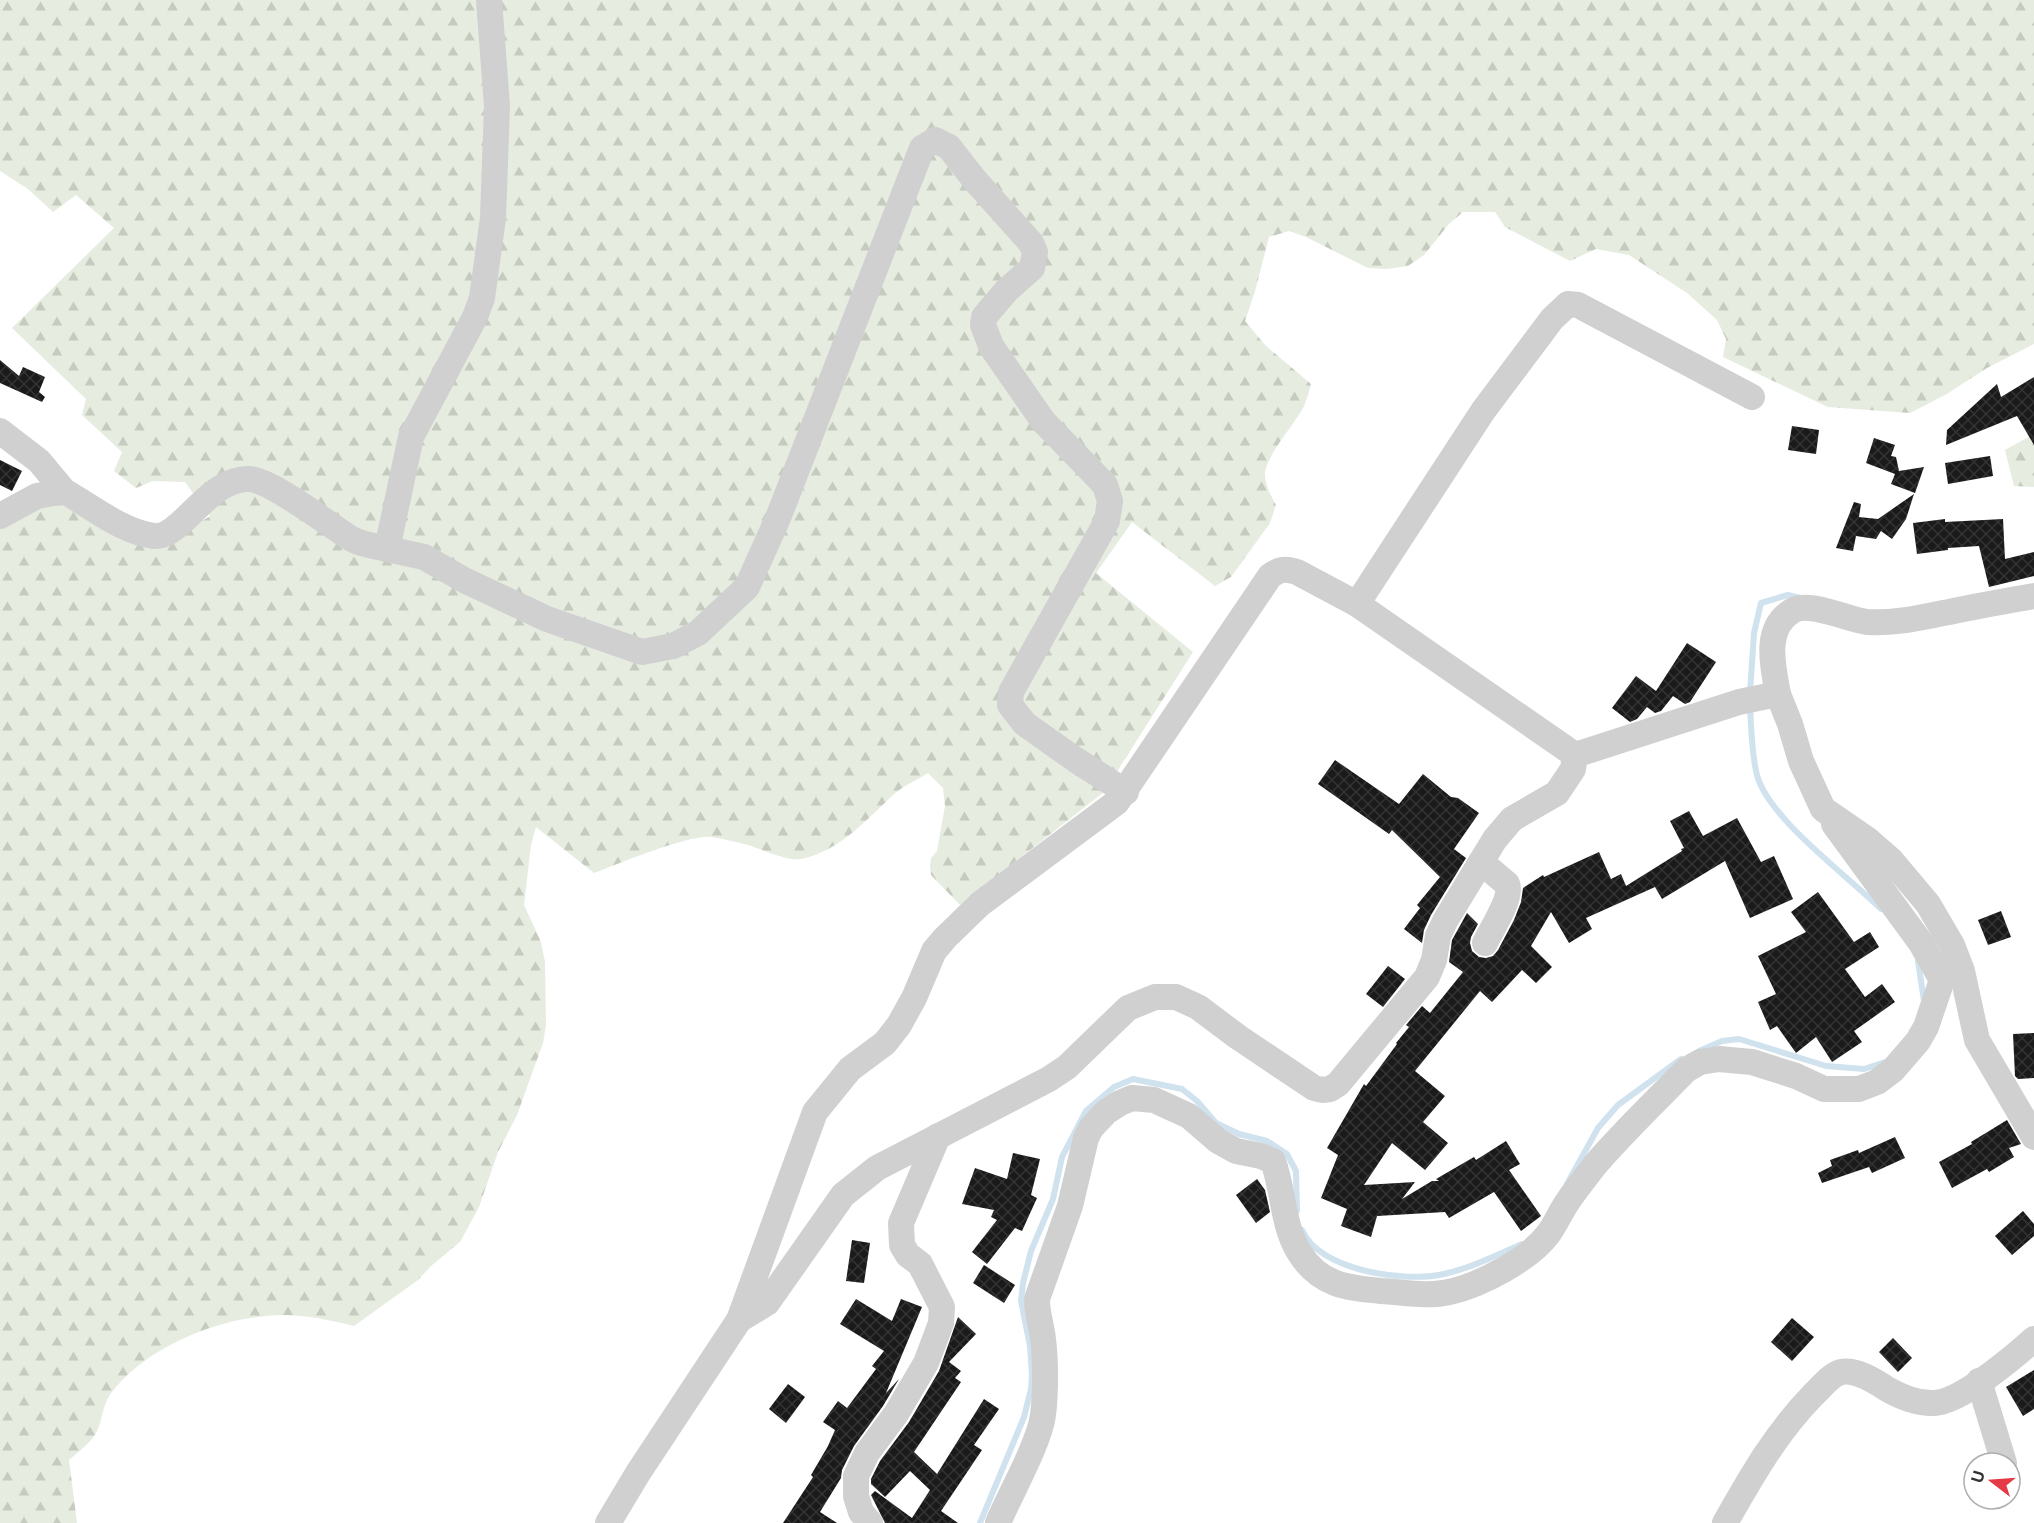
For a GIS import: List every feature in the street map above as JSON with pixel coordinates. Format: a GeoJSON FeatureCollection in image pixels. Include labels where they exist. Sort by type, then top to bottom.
{"type":"FeatureCollection","features":[{"type":"Feature","properties":{"kind":"street"},"geometry":{"type":"LineString","coordinates":[[387,549],[411,437],[475,317],[482,298],[493,218],[497,106],[489,0]]}},
{"type":"Feature","properties":{"kind":"street"},"geometry":{"type":"LineString","coordinates":[[0,431],[39,462],[64,491],[120,524],[145,534],[157,536],[177,526],[220,486],[250,479],[272,487],[355,541],[423,557],[464,580],[546,619],[642,652],[673,646],[698,633],[747,587],[782,507],[922,148],[935,140],[949,147],[973,178],[1031,243],[1035,252],[1032,268],[1007,290],[984,317],[983,325],[991,346],[1043,421],[1105,485],[1110,501],[1107,521],[1011,692],[1010,705],[1025,724],[1126,792]]}},
{"type":"Feature","properties":{"kind":"street"},"geometry":{"type":"LineString","coordinates":[[1357,604],[1483,411],[1552,319],[1568,304],[1578,305],[1752,397]]}},
{"type":"Feature","properties":{"kind":"street"},"geometry":{"type":"LineString","coordinates":[[0,516],[38,496],[64,491]]}},
{"type":"Feature","properties":{"kind":"street"},"geometry":{"type":"LineString","coordinates":[[608,1523],[638,1473],[739,1320],[815,1112],[850,1069],[885,1043],[909,1006],[934,951],[945,938],[980,904],[1117,802],[1126,792],[1270,576],[1279,570],[1297,572],[1357,604],[1575,755]]}},
{"type":"Feature","properties":{"kind":"street"},"geometry":{"type":"LineString","coordinates":[[2034,596],[1885,622],[1857,620],[1809,608],[1794,609],[1778,622],[1772,662],[1778,694],[1801,761],[1823,809],[1921,943],[2034,1137]]}},
{"type":"Feature","properties":{"kind":"street"},"geometry":{"type":"LineString","coordinates":[[1575,755],[1739,702],[1778,694]]}},
{"type":"Feature","properties":{"kind":"street"},"geometry":{"type":"LineString","coordinates":[[739,1320],[767,1303],[843,1195],[878,1168],[1049,1080],[1067,1067],[1128,1008],[1155,997],[1176,997],[1191,1003],[1314,1088],[1330,1089],[1338,1084],[1427,977],[1434,960],[1438,936],[1445,921],[1495,839],[1512,819],[1557,794],[1573,769],[1575,755]]}},
{"type":"Feature","properties":{"kind":"street"},"geometry":{"type":"LineString","coordinates":[[1823,809],[1868,840],[1891,860],[1928,904],[1952,945],[1962,971],[1977,1040]]}},
{"type":"Feature","properties":{"kind":"street"},"geometry":{"type":"LineString","coordinates":[[1481,862],[1507,884],[1509,889],[1508,897],[1485,943]]}},
{"type":"Feature","properties":{"kind":"street"},"geometry":{"type":"LineString","coordinates":[[998,1523],[1032,1448],[1042,1418],[1045,1375],[1041,1327],[1037,1315],[1040,1288],[1063,1226],[1091,1128],[1106,1112],[1120,1103],[1132,1098],[1154,1100],[1189,1116],[1218,1141],[1236,1150],[1273,1161],[1280,1179],[1286,1224],[1299,1252],[1311,1267],[1330,1281],[1342,1287],[1362,1289],[1429,1294],[1449,1292],[1504,1270],[1529,1255],[1549,1233],[1596,1164],[1686,1070],[1700,1062],[1719,1059],[1752,1062],[1796,1076],[1824,1089],[1859,1089],[1877,1082],[1893,1070],[1918,1041],[1926,1027],[1942,980]]}},
{"type":"Feature","properties":{"kind":"street"},"geometry":{"type":"LineString","coordinates":[[870,1523],[861,1512],[856,1496],[856,1476],[867,1454],[896,1414],[926,1363],[941,1323],[942,1307],[920,1264],[908,1255],[902,1245],[901,1224],[938,1136]]}},
{"type":"Feature","properties":{"kind":"street"},"geometry":{"type":"LineString","coordinates":[[1725,1523],[1778,1435],[1816,1392],[1838,1373],[1849,1371],[1881,1384],[1903,1397],[1936,1403],[1951,1398],[2004,1366],[2034,1339]]}},
{"type":"Feature","properties":{"kind":"street"},"geometry":{"type":"LineString","coordinates":[[1979,1381],[2000,1451]]}},
{"type":"Feature","properties":{"kind":"green space"},"geometry":{"type":"Polygon","coordinates":[[[0,0],[2034,0],[2034,344],[1987,368],[1945,395],[1910,413],[1828,407],[1723,357],[1726,339],[1717,320],[1687,293],[1629,255],[1596,249],[1570,261],[1505,227],[1495,212],[1463,212],[1449,224],[1424,255],[1408,266],[1387,269],[1368,268],[1289,231],[1269,237],[1245,321],[1265,345],[1311,384],[1304,406],[1266,467],[1266,482],[1276,505],[1270,523],[1231,577],[1215,586],[1132,522],[1096,573],[1193,652],[1104,792],[960,905],[931,875],[931,858],[937,851],[945,806],[943,788],[928,773],[897,792],[840,842],[815,855],[801,859],[782,857],[726,840],[701,837],[653,850],[594,873],[536,827],[531,845],[524,905],[541,942],[545,962],[546,1025],[543,1043],[517,1115],[498,1152],[479,1207],[460,1242],[418,1280],[354,1326],[300,1316],[259,1317],[210,1328],[164,1349],[143,1362],[124,1378],[109,1396],[95,1435],[69,1460],[77,1523],[0,1523],[0,526],[40,505],[62,501],[182,533],[210,516],[185,482],[153,481],[136,488],[114,471],[122,452],[82,415],[86,399],[12,328],[114,228],[76,195],[53,212],[28,189],[0,171],[0,0]]]}},
{"type":"Feature","properties":{"kind":"green space"},"geometry":{"type":"Polygon","coordinates":[[[2034,434],[2034,487],[2014,486],[2005,450],[2034,434]]]}},
{"type":"Feature","properties":{"kind":"building"},"geometry":{"type":"Polygon","coordinates":[[[0,360],[19,376],[23,367],[45,377],[39,392],[45,397],[42,402],[0,383],[0,360]]]}},
{"type":"Feature","properties":{"kind":"building"},"geometry":{"type":"Polygon","coordinates":[[[2034,377],[2034,445],[2017,416],[1946,445],[1947,430],[1997,384],[2001,397],[2034,377]]]}},
{"type":"Feature","properties":{"kind":"building"},"geometry":{"type":"Polygon","coordinates":[[[1792,426],[1819,430],[1816,454],[1788,450],[1792,426]]]}},
{"type":"Feature","properties":{"kind":"building"},"geometry":{"type":"Polygon","coordinates":[[[1874,438],[1895,445],[1891,456],[1896,457],[1899,471],[1924,467],[1915,493],[1891,484],[1895,474],[1866,463],[1874,438]]]}},
{"type":"Feature","properties":{"kind":"building"},"geometry":{"type":"Polygon","coordinates":[[[1990,456],[1993,476],[1948,484],[1945,463],[1990,456]]]}},
{"type":"Feature","properties":{"kind":"building"},"geometry":{"type":"Polygon","coordinates":[[[0,460],[22,471],[12,491],[0,485],[0,460]]]}},
{"type":"Feature","properties":{"kind":"building"},"geometry":{"type":"Polygon","coordinates":[[[1914,494],[1906,519],[1892,539],[1881,531],[1876,539],[1856,536],[1853,551],[1836,548],[1854,502],[1861,504],[1859,517],[1878,519],[1914,494]]]}},
{"type":"Feature","properties":{"kind":"building"},"geometry":{"type":"Polygon","coordinates":[[[1945,519],[1945,522],[2003,519],[2005,559],[2034,552],[2034,576],[1989,587],[1979,546],[1948,548],[1948,550],[1917,554],[1913,523],[1945,519]]]}},
{"type":"Feature","properties":{"kind":"building"},"geometry":{"type":"Polygon","coordinates":[[[1687,643],[1716,662],[1690,702],[1685,704],[1673,696],[1661,711],[1655,713],[1647,707],[1637,719],[1630,722],[1612,708],[1636,676],[1656,691],[1687,643]]]}},
{"type":"Feature","properties":{"kind":"building"},"geometry":{"type":"Polygon","coordinates":[[[1335,760],[1399,804],[1423,774],[1451,797],[1458,798],[1479,813],[1454,849],[1466,858],[1431,915],[1424,930],[1422,943],[1404,929],[1420,908],[1417,905],[1440,877],[1392,830],[1389,834],[1318,784],[1335,760]]]}},
{"type":"Feature","properties":{"kind":"building"},"geometry":{"type":"Polygon","coordinates":[[[1689,811],[1703,836],[1737,818],[1761,862],[1774,856],[1793,899],[1750,918],[1725,861],[1662,899],[1655,887],[1586,918],[1592,929],[1569,943],[1551,912],[1531,946],[1552,967],[1536,983],[1522,970],[1492,1002],[1480,991],[1415,1071],[1445,1096],[1423,1122],[1448,1143],[1425,1170],[1392,1143],[1364,1185],[1415,1182],[1402,1199],[1432,1181],[1439,1181],[1436,1179],[1474,1157],[1476,1160],[1506,1141],[1520,1164],[1509,1170],[1541,1216],[1521,1231],[1494,1192],[1449,1218],[1445,1212],[1377,1216],[1371,1237],[1341,1226],[1347,1209],[1321,1198],[1338,1155],[1327,1148],[1364,1084],[1366,1086],[1409,1027],[1406,1025],[1422,1006],[1430,1013],[1463,972],[1449,962],[1452,940],[1467,913],[1478,924],[1471,937],[1472,951],[1479,957],[1493,956],[1514,920],[1521,902],[1523,888],[1543,875],[1544,877],[1599,852],[1611,879],[1621,874],[1626,886],[1682,851],[1681,849],[1684,848],[1670,821],[1689,811]]]}},
{"type":"Feature","properties":{"kind":"building"},"geometry":{"type":"Polygon","coordinates":[[[1818,892],[1854,942],[1870,932],[1879,947],[1845,969],[1865,997],[1882,984],[1895,1002],[1854,1031],[1862,1042],[1832,1062],[1816,1037],[1796,1053],[1777,1026],[1770,1030],[1758,1002],[1776,994],[1758,956],[1806,932],[1791,912],[1818,892]]]}},
{"type":"Feature","properties":{"kind":"building"},"geometry":{"type":"Polygon","coordinates":[[[2001,911],[2011,937],[1988,945],[1978,920],[2001,911]]]}},
{"type":"Feature","properties":{"kind":"building"},"geometry":{"type":"Polygon","coordinates":[[[1388,966],[1405,979],[1383,1007],[1366,994],[1388,966]]]}},
{"type":"Feature","properties":{"kind":"building"},"geometry":{"type":"Polygon","coordinates":[[[2034,1033],[2034,1078],[2018,1079],[2015,1076],[2013,1034],[2034,1033]]]}},
{"type":"Feature","properties":{"kind":"building"},"geometry":{"type":"Polygon","coordinates":[[[2007,1120],[2021,1144],[2009,1148],[2014,1157],[1989,1172],[1987,1169],[1952,1188],[1939,1162],[1972,1144],[1971,1142],[2007,1120]]]}},
{"type":"Feature","properties":{"kind":"building"},"geometry":{"type":"Polygon","coordinates":[[[1895,1137],[1905,1158],[1872,1173],[1869,1167],[1822,1183],[1818,1173],[1832,1166],[1830,1160],[1858,1150],[1859,1153],[1895,1137]]]}},
{"type":"Feature","properties":{"kind":"building"},"geometry":{"type":"Polygon","coordinates":[[[1013,1153],[1040,1159],[1031,1195],[1037,1198],[1022,1231],[1015,1228],[987,1264],[972,1252],[997,1220],[991,1217],[994,1210],[962,1204],[975,1168],[1007,1179],[1013,1153]]]}},
{"type":"Feature","properties":{"kind":"building"},"geometry":{"type":"Polygon","coordinates":[[[1257,1179],[1265,1190],[1270,1212],[1256,1223],[1236,1195],[1257,1179]]]}},
{"type":"Feature","properties":{"kind":"building"},"geometry":{"type":"Polygon","coordinates":[[[2023,1211],[2034,1224],[2034,1236],[2012,1255],[1995,1236],[2023,1211]]]}},
{"type":"Feature","properties":{"kind":"building"},"geometry":{"type":"Polygon","coordinates":[[[852,1240],[870,1243],[864,1283],[846,1281],[852,1240]]]}},
{"type":"Feature","properties":{"kind":"building"},"geometry":{"type":"Polygon","coordinates":[[[984,1265],[1015,1285],[1004,1303],[973,1283],[984,1265]]]}},
{"type":"Feature","properties":{"kind":"building"},"geometry":{"type":"Polygon","coordinates":[[[856,1299],[892,1321],[901,1299],[922,1307],[886,1393],[899,1379],[854,1446],[842,1470],[841,1478],[820,1512],[837,1523],[783,1523],[813,1477],[811,1475],[835,1430],[823,1422],[838,1401],[847,1408],[876,1369],[872,1366],[884,1351],[840,1324],[856,1299]]]}},
{"type":"Feature","properties":{"kind":"building"},"geometry":{"type":"Polygon","coordinates":[[[958,1317],[976,1334],[949,1362],[961,1371],[955,1378],[961,1382],[914,1452],[937,1474],[984,1399],[999,1409],[974,1445],[982,1450],[941,1511],[958,1523],[885,1523],[871,1495],[875,1491],[912,1518],[930,1490],[910,1471],[885,1497],[871,1484],[871,1479],[880,1461],[909,1422],[939,1371],[958,1317]]]}},
{"type":"Feature","properties":{"kind":"building"},"geometry":{"type":"Polygon","coordinates":[[[1792,1318],[1814,1337],[1792,1361],[1771,1342],[1792,1318]]]}},
{"type":"Feature","properties":{"kind":"building"},"geometry":{"type":"Polygon","coordinates":[[[1893,1338],[1912,1358],[1898,1372],[1879,1352],[1893,1338]]]}},
{"type":"Feature","properties":{"kind":"building"},"geometry":{"type":"Polygon","coordinates":[[[2034,1370],[2034,1409],[2023,1416],[2006,1387],[2034,1370]]]}},
{"type":"Feature","properties":{"kind":"building"},"geometry":{"type":"Polygon","coordinates":[[[788,1384],[805,1397],[786,1423],[769,1409],[788,1384]]]}},
{"type":"Feature","properties":{"kind":"waterway"},"geometry":{"type":"LineString","coordinates":[[1750,693],[1754,633],[1761,603],[1788,595],[1800,598]]}},
{"type":"Feature","properties":{"kind":"waterway"},"geometry":{"type":"LineString","coordinates":[[1750,706],[1755,768],[1764,792],[1792,828],[1881,909]]}},
{"type":"Feature","properties":{"kind":"waterway"},"geometry":{"type":"LineString","coordinates":[[1918,961],[1924,1001]]}},
{"type":"Feature","properties":{"kind":"waterway"},"geometry":{"type":"LineString","coordinates":[[1699,1051],[1722,1041],[1739,1039],[1826,1066],[1864,1069],[1885,1062]]}},
{"type":"Feature","properties":{"kind":"waterway"},"geometry":{"type":"LineString","coordinates":[[1567,1184],[1598,1128],[1618,1105],[1681,1059]]}},
{"type":"Feature","properties":{"kind":"waterway"},"geometry":{"type":"LineString","coordinates":[[980,1523],[1024,1417],[1031,1389],[1030,1346],[1021,1301],[1031,1251],[1053,1199],[1062,1157],[1086,1111],[1114,1087],[1133,1079],[1182,1089],[1197,1101],[1216,1123],[1239,1134],[1267,1141],[1287,1154],[1296,1171],[1297,1211]]}},
{"type":"Feature","properties":{"kind":"waterway"},"geometry":{"type":"LineString","coordinates":[[1302,1230],[1311,1244],[1344,1264],[1365,1271],[1408,1277],[1444,1274],[1484,1261],[1522,1244]]}}]}
